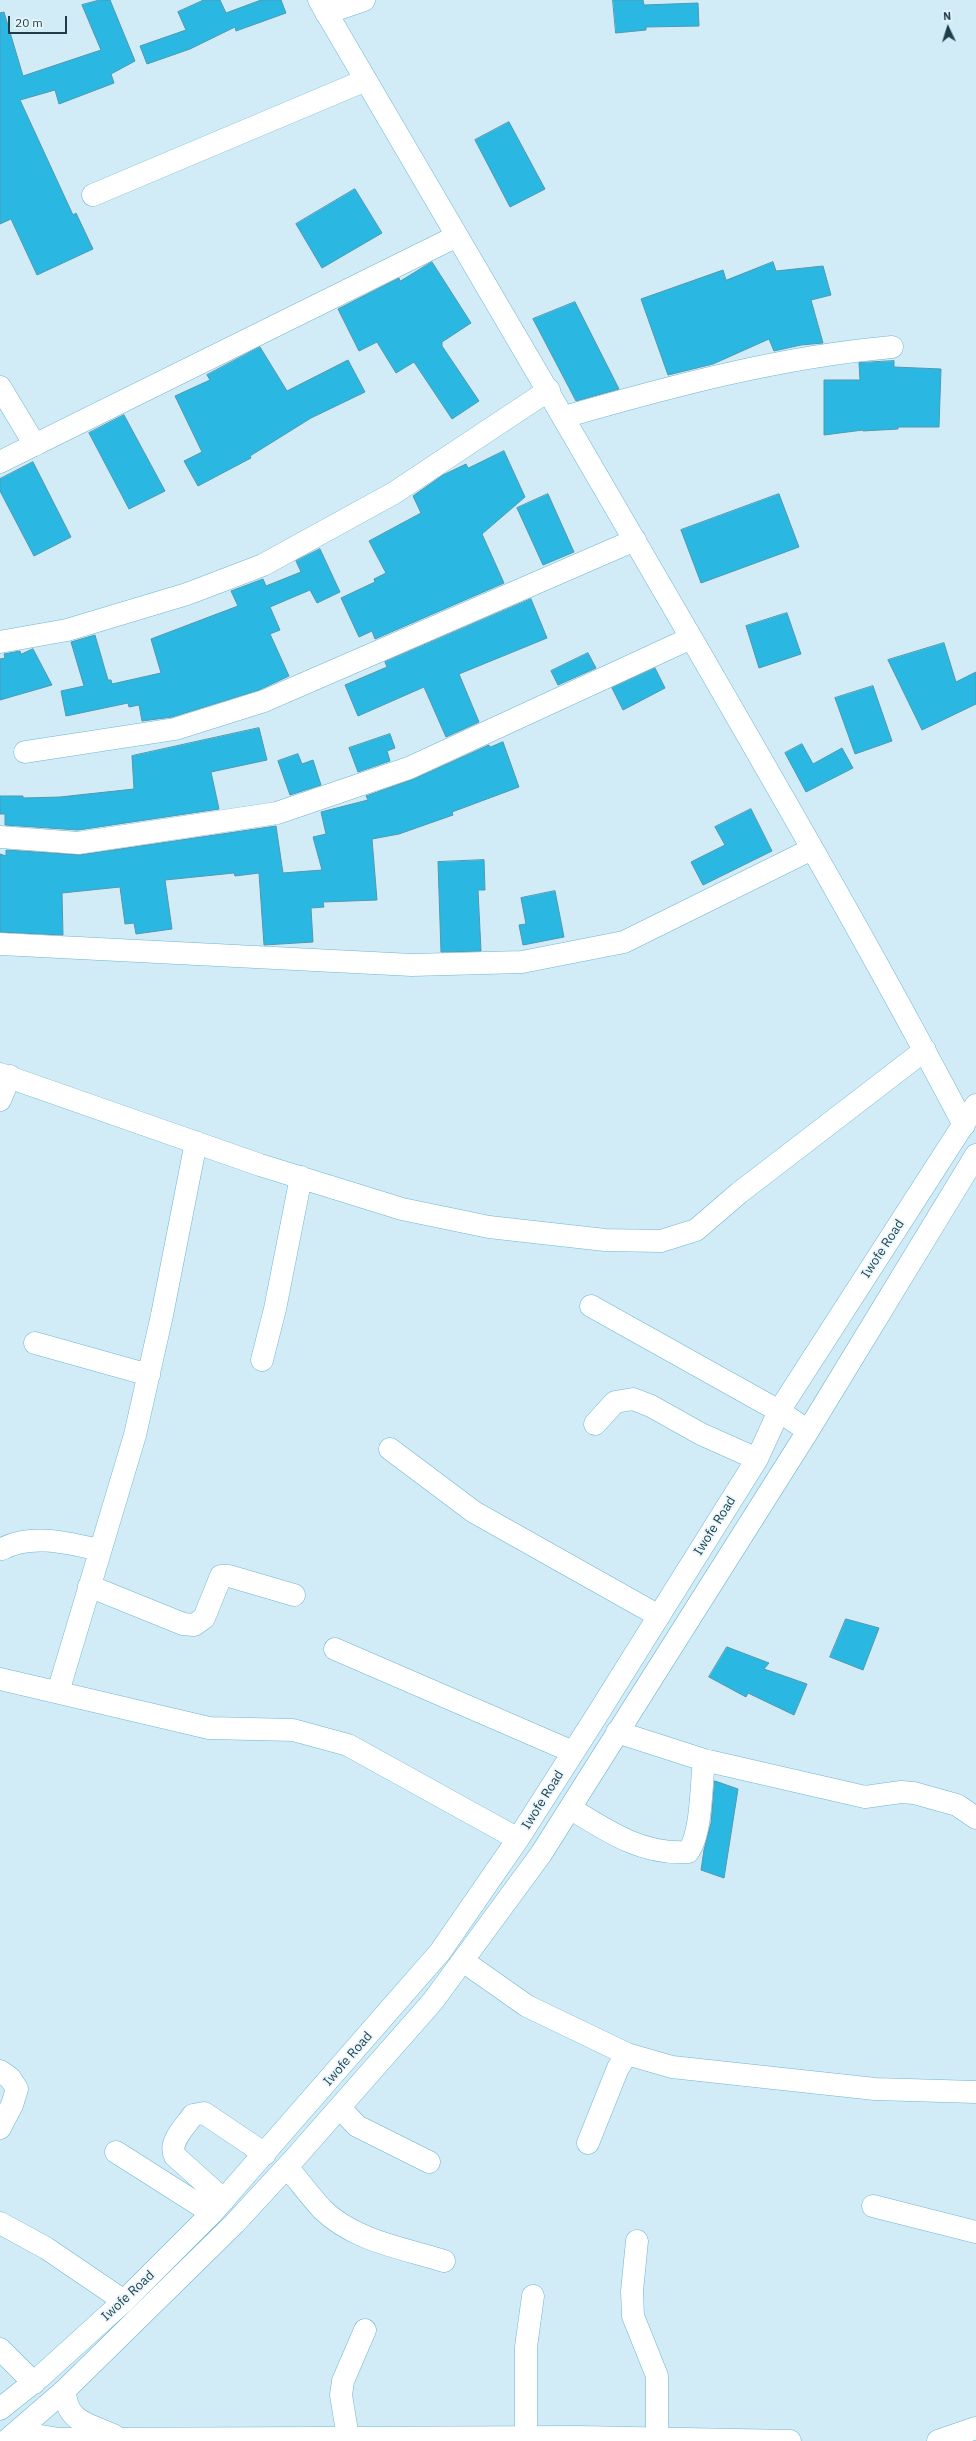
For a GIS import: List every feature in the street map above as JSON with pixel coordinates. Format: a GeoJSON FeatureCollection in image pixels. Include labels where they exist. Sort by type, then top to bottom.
{"type":"FeatureCollection","features":[{"type":"Feature","properties":{"kind":"street"},"geometry":{"type":"LineString","coordinates":[[364,0],[323,7],[549,390],[812,849],[925,1050],[964,1125]]}},
{"type":"Feature","properties":{"kind":"street"},"geometry":{"type":"LineString","coordinates":[[94,195],[366,80]]}},
{"type":"Feature","properties":{"kind":"street"},"geometry":{"type":"LineString","coordinates":[[0,462],[457,236]]}},
{"type":"Feature","properties":{"kind":"street"},"geometry":{"type":"LineString","coordinates":[[564,417],[702,379],[840,352],[892,347]]}},
{"type":"Feature","properties":{"kind":"street"},"geometry":{"type":"LineString","coordinates":[[0,387],[35,445]]}},
{"type":"Feature","properties":{"kind":"street"},"geometry":{"type":"LineString","coordinates":[[0,642],[67,630],[187,594],[263,566],[394,493],[549,390]]}},
{"type":"Feature","properties":{"kind":"street"},"geometry":{"type":"LineString","coordinates":[[25,752],[175,729],[264,701],[635,540]]}},
{"type":"Feature","properties":{"kind":"street"},"geometry":{"type":"LineString","coordinates":[[0,837],[78,843],[277,813],[409,768],[691,638]]}},
{"type":"Feature","properties":{"kind":"street"},"geometry":{"type":"LineString","coordinates":[[0,944],[412,965],[522,962],[624,942],[812,849]]}},
{"type":"Feature","properties":{"kind":"street"},"geometry":{"type":"LineString","coordinates":[[0,1100],[5,1075],[196,1142],[402,1209],[489,1228],[606,1240],[661,1241],[696,1230],[739,1193],[925,1050]]}},
{"type":"Feature","properties":{"kind":"street","name":"Iwofe Road"},"geometry":{"type":"LineString","coordinates":[[0,2409],[34,2382],[124,2301],[218,2206],[440,1952],[518,1839],[757,1459],[779,1411],[976,1105]]}},
{"type":"Feature","properties":{"kind":"street"},"geometry":{"type":"LineString","coordinates":[[58,1692],[135,1435],[149,1374],[196,1142]]}},
{"type":"Feature","properties":{"kind":"street","name":"Iwofe Road"},"geometry":{"type":"LineString","coordinates":[[11,2437],[65,2390],[235,2223],[340,2108],[433,2001],[541,1854],[808,1431],[976,1158]]}},
{"type":"Feature","properties":{"kind":"street"},"geometry":{"type":"LineString","coordinates":[[262,1360],[275,1309],[301,1177]]}},
{"type":"Feature","properties":{"kind":"street"},"geometry":{"type":"LineString","coordinates":[[591,1306],[779,1411],[808,1431]]}},
{"type":"Feature","properties":{"kind":"street"},"geometry":{"type":"LineString","coordinates":[[35,1343],[149,1374]]}},
{"type":"Feature","properties":{"kind":"street"},"geometry":{"type":"LineString","coordinates":[[594,1424],[616,1402],[633,1399],[651,1406],[701,1434],[757,1459]]}},
{"type":"Feature","properties":{"kind":"street"},"geometry":{"type":"LineString","coordinates":[[390,1449],[474,1512],[659,1616]]}},
{"type":"Feature","properties":{"kind":"street"},"geometry":{"type":"LineString","coordinates":[[2,1548],[14,1542],[32,1539],[100,1550]]}},
{"type":"Feature","properties":{"kind":"street"},"geometry":{"type":"LineString","coordinates":[[89,1586],[183,1624],[194,1625],[204,1618],[221,1576],[229,1576],[294,1594]]}},
{"type":"Feature","properties":{"kind":"street"},"geometry":{"type":"LineString","coordinates":[[335,1648],[573,1752]]}},
{"type":"Feature","properties":{"kind":"street"},"geometry":{"type":"LineString","coordinates":[[0,1679],[209,1728],[293,1730],[348,1745],[518,1839]]}},
{"type":"Feature","properties":{"kind":"street"},"geometry":{"type":"LineString","coordinates":[[617,1732],[704,1760],[865,1797],[914,1793],[957,1804],[976,1818]]}},
{"type":"Feature","properties":{"kind":"street"},"geometry":{"type":"LineString","coordinates":[[570,1808],[630,1843],[660,1851],[688,1852],[693,1845],[696,1829],[704,1760]]}},
{"type":"Feature","properties":{"kind":"street"},"geometry":{"type":"LineString","coordinates":[[463,1961],[527,2006],[627,2054],[672,2067],[874,2089],[976,2092]]}},
{"type":"Feature","properties":{"kind":"street"},"geometry":{"type":"LineString","coordinates":[[588,2143],[618,2068],[627,2054]]}},
{"type":"Feature","properties":{"kind":"street"},"geometry":{"type":"LineString","coordinates":[[0,2071],[10,2078],[17,2088],[12,2105],[0,2128]]}},
{"type":"Feature","properties":{"kind":"street"},"geometry":{"type":"LineString","coordinates":[[340,2108],[357,2126],[429,2162]]}},
{"type":"Feature","properties":{"kind":"street"},"geometry":{"type":"LineString","coordinates":[[218,2206],[175,2156],[172,2150],[173,2144],[193,2115],[204,2113],[265,2154]]}},
{"type":"Feature","properties":{"kind":"street"},"geometry":{"type":"LineString","coordinates":[[116,2152],[218,2206]]}},
{"type":"Feature","properties":{"kind":"street"},"geometry":{"type":"LineString","coordinates":[[287,2167],[322,2209],[340,2224],[362,2236],[444,2261]]}},
{"type":"Feature","properties":{"kind":"street"},"geometry":{"type":"LineString","coordinates":[[873,2206],[976,2232]]}},
{"type":"Feature","properties":{"kind":"street"},"geometry":{"type":"LineString","coordinates":[[0,2223],[46,2248],[124,2301]]}},
{"type":"Feature","properties":{"kind":"street"},"geometry":{"type":"LineString","coordinates":[[636,2241],[632,2291],[633,2316],[657,2376],[657,2438]]}},
{"type":"Feature","properties":{"kind":"street"},"geometry":{"type":"LineString","coordinates":[[526,2437],[526,2346],[532,2296]]}},
{"type":"Feature","properties":{"kind":"street"},"geometry":{"type":"LineString","coordinates":[[348,2438],[341,2395],[343,2381],[365,2330]]}},
{"type":"Feature","properties":{"kind":"street"},"geometry":{"type":"LineString","coordinates":[[0,2349],[34,2382]]}},
{"type":"Feature","properties":{"kind":"street"},"geometry":{"type":"LineString","coordinates":[[65,2390],[65,2405],[73,2417],[128,2439]]}},
{"type":"Feature","properties":{"kind":"street"},"geometry":{"type":"LineString","coordinates":[[938,2441],[976,2428]]}},
{"type":"Feature","properties":{"kind":"street"},"geometry":{"type":"LineString","coordinates":[[11,2437],[128,2439],[526,2437],[790,2441]]}},
{"type":"Feature","properties":{"kind":"building"},"geometry":{"type":"Polygon","coordinates":[[[100,0],[110,0],[135,61],[111,74],[114,83],[59,104],[55,90],[20,100],[73,215],[76,213],[93,249],[37,275],[11,219],[0,224],[0,13],[4,12],[23,76],[101,50],[82,5],[100,0]]]}},
{"type":"Feature","properties":{"kind":"building"},"geometry":{"type":"Polygon","coordinates":[[[204,0],[220,0],[226,13],[261,0],[281,0],[286,13],[236,31],[235,27],[190,49],[147,64],[140,46],[186,30],[178,12],[204,0]]]}},
{"type":"Feature","properties":{"kind":"building"},"geometry":{"type":"Polygon","coordinates":[[[613,0],[643,0],[644,5],[698,3],[699,26],[646,27],[646,30],[616,33],[613,0]]]}},
{"type":"Feature","properties":{"kind":"building"},"geometry":{"type":"Polygon","coordinates":[[[509,122],[545,189],[510,207],[475,140],[509,122]]]}},
{"type":"Feature","properties":{"kind":"building"},"geometry":{"type":"Polygon","coordinates":[[[355,189],[382,233],[322,268],[296,224],[355,189]]]}},
{"type":"Feature","properties":{"kind":"building"},"geometry":{"type":"Polygon","coordinates":[[[432,262],[471,323],[442,342],[442,346],[479,401],[452,419],[414,362],[396,373],[377,342],[359,351],[338,309],[399,278],[400,281],[432,262]]]}},
{"type":"Feature","properties":{"kind":"building"},"geometry":{"type":"Polygon","coordinates":[[[773,262],[776,271],[823,266],[831,295],[811,300],[823,343],[801,345],[774,351],[769,339],[713,364],[668,375],[641,299],[723,270],[726,280],[773,262]]]}},
{"type":"Feature","properties":{"kind":"building"},"geometry":{"type":"Polygon","coordinates":[[[575,302],[619,389],[576,401],[533,319],[575,302]]]}},
{"type":"Feature","properties":{"kind":"building"},"geometry":{"type":"Polygon","coordinates":[[[260,347],[287,391],[348,360],[365,392],[311,418],[250,456],[251,458],[198,486],[184,461],[202,452],[175,396],[210,380],[207,375],[260,347]]]}},
{"type":"Feature","properties":{"kind":"building"},"geometry":{"type":"Polygon","coordinates":[[[894,361],[894,367],[941,369],[939,427],[898,427],[898,429],[863,430],[824,435],[824,380],[860,380],[859,363],[894,361]]]}},
{"type":"Feature","properties":{"kind":"building"},"geometry":{"type":"Polygon","coordinates":[[[124,415],[165,491],[129,509],[89,433],[124,415]]]}},
{"type":"Feature","properties":{"kind":"building"},"geometry":{"type":"Polygon","coordinates":[[[504,451],[525,497],[482,534],[504,583],[375,639],[372,631],[359,637],[341,598],[375,582],[374,579],[386,573],[369,541],[421,513],[413,496],[443,475],[466,464],[468,468],[504,451]]]}},
{"type":"Feature","properties":{"kind":"building"},"geometry":{"type":"Polygon","coordinates":[[[33,462],[71,537],[34,556],[0,491],[0,479],[33,462]]]}},
{"type":"Feature","properties":{"kind":"building"},"geometry":{"type":"Polygon","coordinates":[[[548,494],[574,552],[543,565],[517,508],[548,494]]]}},
{"type":"Feature","properties":{"kind":"building"},"geometry":{"type":"Polygon","coordinates":[[[779,494],[799,547],[701,583],[681,530],[779,494]]]}},
{"type":"Feature","properties":{"kind":"building"},"geometry":{"type":"Polygon","coordinates":[[[320,549],[340,592],[317,603],[310,590],[270,607],[280,630],[270,634],[289,676],[259,690],[172,717],[142,721],[139,705],[129,707],[128,703],[66,716],[61,691],[84,686],[71,642],[95,635],[108,680],[111,680],[112,684],[161,673],[151,639],[238,606],[231,591],[263,579],[266,586],[301,572],[296,561],[320,549]]]}},
{"type":"Feature","properties":{"kind":"building"},"geometry":{"type":"Polygon","coordinates":[[[531,599],[547,638],[459,674],[479,722],[446,737],[424,687],[358,716],[345,685],[387,667],[385,662],[531,599]]]}},
{"type":"Feature","properties":{"kind":"building"},"geometry":{"type":"Polygon","coordinates":[[[787,613],[801,654],[759,668],[746,626],[787,613]]]}},
{"type":"Feature","properties":{"kind":"building"},"geometry":{"type":"Polygon","coordinates":[[[944,643],[956,682],[976,672],[976,704],[922,730],[888,660],[944,643]]]}},
{"type":"Feature","properties":{"kind":"building"},"geometry":{"type":"Polygon","coordinates":[[[33,649],[52,685],[0,700],[0,659],[5,658],[4,654],[20,651],[21,654],[33,649]]]}},
{"type":"Feature","properties":{"kind":"building"},"geometry":{"type":"Polygon","coordinates":[[[588,653],[596,668],[558,685],[551,671],[588,653]]]}},
{"type":"Feature","properties":{"kind":"building"},"geometry":{"type":"Polygon","coordinates":[[[655,668],[665,688],[623,710],[612,688],[655,668]]]}},
{"type":"Feature","properties":{"kind":"building"},"geometry":{"type":"Polygon","coordinates":[[[873,686],[892,741],[855,754],[835,698],[873,686]]]}},
{"type":"Feature","properties":{"kind":"building"},"geometry":{"type":"Polygon","coordinates":[[[259,728],[267,760],[211,772],[219,809],[78,830],[5,825],[5,814],[0,814],[0,796],[23,796],[23,798],[60,797],[134,789],[132,756],[259,728]]]}},
{"type":"Feature","properties":{"kind":"building"},"geometry":{"type":"Polygon","coordinates":[[[390,734],[395,748],[387,751],[390,761],[358,772],[349,748],[390,734]]]}},
{"type":"Feature","properties":{"kind":"building"},"geometry":{"type":"Polygon","coordinates":[[[503,742],[519,787],[452,812],[453,815],[399,834],[372,839],[377,900],[323,902],[324,907],[311,908],[313,942],[264,945],[259,873],[235,876],[234,873],[165,880],[172,929],[136,934],[134,923],[125,924],[120,887],[62,893],[63,935],[0,932],[0,854],[6,856],[6,850],[80,855],[276,826],[283,873],[322,870],[313,837],[326,834],[321,812],[368,800],[366,796],[414,779],[489,745],[490,747],[503,742]]]}},
{"type":"Feature","properties":{"kind":"building"},"geometry":{"type":"Polygon","coordinates":[[[802,744],[813,764],[842,748],[853,768],[806,792],[785,753],[802,744]]]}},
{"type":"Feature","properties":{"kind":"building"},"geometry":{"type":"Polygon","coordinates":[[[298,754],[302,764],[313,760],[321,785],[290,795],[278,761],[298,754]]]}},
{"type":"Feature","properties":{"kind":"building"},"geometry":{"type":"Polygon","coordinates":[[[751,809],[772,851],[703,885],[691,862],[725,845],[715,827],[751,809]]]}},
{"type":"Feature","properties":{"kind":"building"},"geometry":{"type":"Polygon","coordinates":[[[484,860],[485,890],[478,890],[481,951],[441,952],[438,862],[484,860]]]}},
{"type":"Feature","properties":{"kind":"building"},"geometry":{"type":"Polygon","coordinates":[[[555,891],[564,937],[523,945],[519,925],[526,924],[521,898],[555,891]]]}},
{"type":"Feature","properties":{"kind":"building"},"geometry":{"type":"Polygon","coordinates":[[[846,1619],[879,1628],[863,1670],[830,1657],[846,1619]]]}},
{"type":"Feature","properties":{"kind":"building"},"geometry":{"type":"Polygon","coordinates":[[[727,1647],[769,1663],[764,1669],[807,1684],[794,1715],[748,1693],[746,1697],[709,1677],[727,1647]]]}},
{"type":"Feature","properties":{"kind":"building"},"geometry":{"type":"Polygon","coordinates":[[[715,1781],[738,1789],[724,1878],[701,1870],[704,1850],[711,1823],[715,1781]]]}}]}
